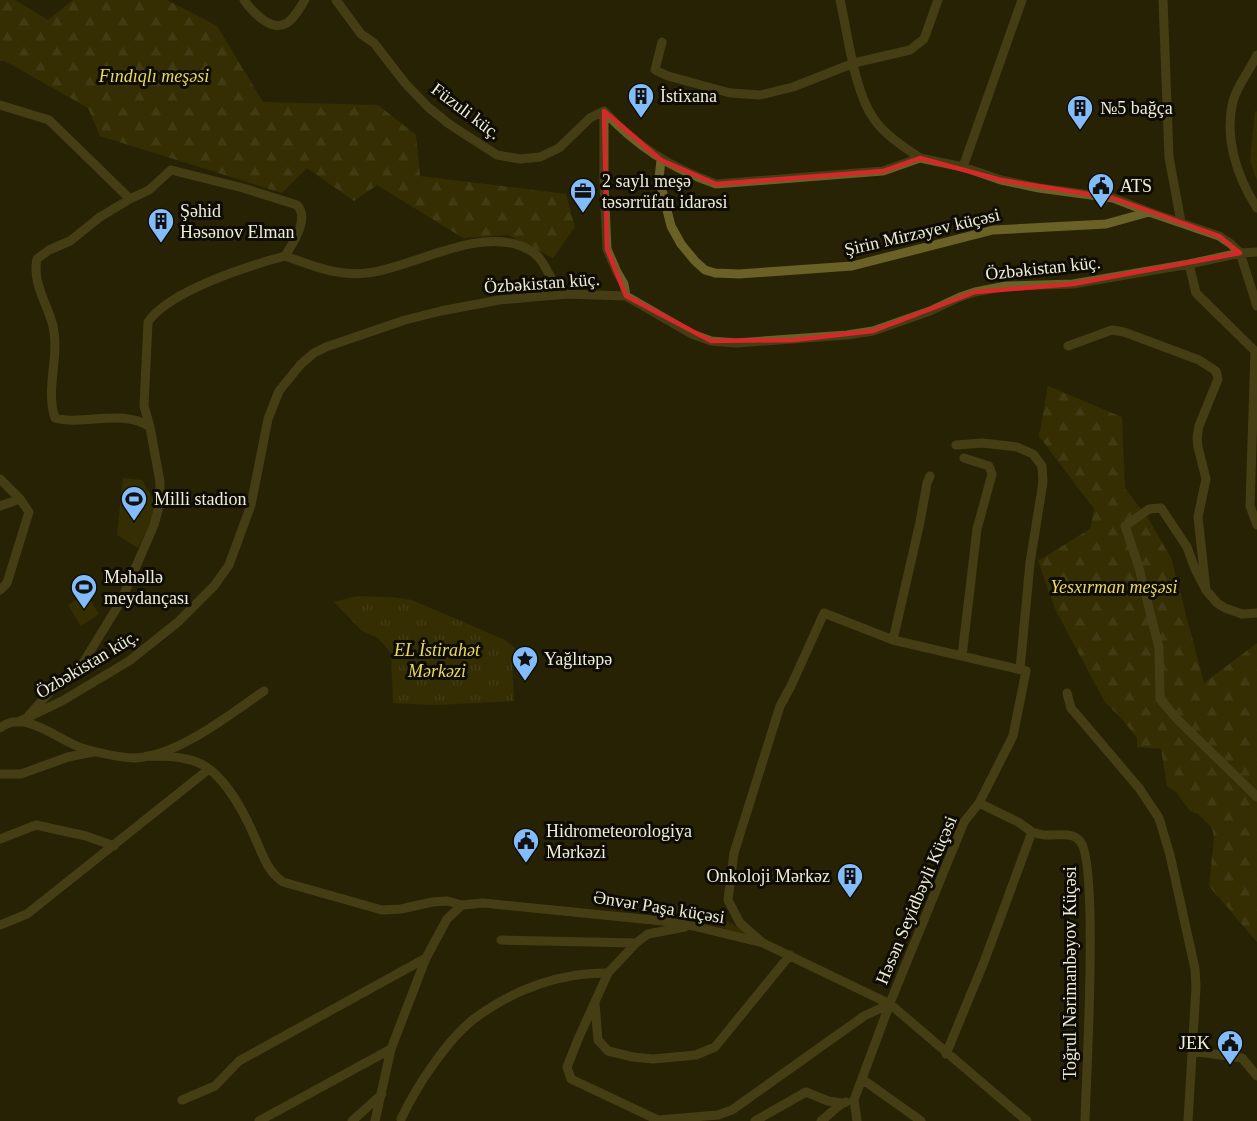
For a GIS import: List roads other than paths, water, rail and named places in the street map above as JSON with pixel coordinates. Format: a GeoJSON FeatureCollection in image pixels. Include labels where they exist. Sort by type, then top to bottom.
{"type":"FeatureCollection","features":[{"type":"Feature","properties":{"kind":"street"},"geometry":{"type":"LineString","coordinates":[[244,0],[261,19],[281,25],[290,20],[305,0]]}},
{"type":"Feature","properties":{"kind":"street","name":"Füzuli küç."},"geometry":{"type":"LineString","coordinates":[[336,0],[361,34],[374,43],[405,83],[428,107],[497,155],[520,159],[540,157],[559,148],[590,118],[604,111]]}},
{"type":"Feature","properties":{"kind":"street"},"geometry":{"type":"LineString","coordinates":[[840,0],[863,101],[883,130],[920,158],[1039,188],[1113,198],[1219,236],[1240,253],[1257,306]]}},
{"type":"Feature","properties":{"kind":"street"},"geometry":{"type":"LineString","coordinates":[[662,42],[655,70],[668,76],[730,93],[760,95],[793,87],[854,63],[910,50],[924,39],[938,0]]}},
{"type":"Feature","properties":{"kind":"street"},"geometry":{"type":"LineString","coordinates":[[963,167],[1022,0]]}},
{"type":"Feature","properties":{"kind":"street"},"geometry":{"type":"LineString","coordinates":[[1163,0],[1169,157],[1181,222]]}},
{"type":"Feature","properties":{"kind":"street"},"geometry":{"type":"LineString","coordinates":[[1257,55],[1234,99],[1229,129],[1234,157],[1246,191],[1257,208]]}},
{"type":"Feature","properties":{"kind":"street"},"geometry":{"type":"LineString","coordinates":[[1246,77],[1257,75]]}},
{"type":"Feature","properties":{"kind":"street"},"geometry":{"type":"LineString","coordinates":[[0,105],[49,120],[130,199]]}},
{"type":"Feature","properties":{"kind":"street"},"geometry":{"type":"LineString","coordinates":[[604,111],[619,127],[661,160],[716,184],[883,171],[920,158]]}},
{"type":"Feature","properties":{"kind":"street"},"geometry":{"type":"LineString","coordinates":[[604,111],[604,183],[608,249],[624,284],[626,296]]}},
{"type":"Feature","properties":{"kind":"street","name":"Şirin Mirzəyev küçəsi"},"geometry":{"type":"LineString","coordinates":[[661,160],[659,178],[671,226],[681,244],[695,261],[705,270],[715,273],[739,274],[852,266],[993,230],[1106,224],[1149,212]]}},
{"type":"Feature","properties":{"kind":"street"},"geometry":{"type":"LineString","coordinates":[[150,427],[142,422],[106,417],[63,420],[55,418],[51,393],[55,355],[53,325],[44,304],[35,271],[37,259],[49,250],[70,241],[100,216],[149,190],[171,171],[243,188],[297,205],[302,210],[300,226],[285,256]]}},
{"type":"Feature","properties":{"kind":"street"},"geometry":{"type":"LineString","coordinates":[[0,925],[27,914],[209,769],[196,761],[173,756],[120,757],[83,748],[23,719],[51,691],[78,671],[121,601],[154,525],[160,503],[160,482],[144,406],[148,322],[153,314],[166,303],[215,280],[247,267],[285,256],[339,274],[362,273],[374,272],[472,243],[492,240],[522,246],[540,258],[552,283],[567,294]]}},
{"type":"Feature","properties":{"kind":"street","name":"Özbəkistan küç."},"geometry":{"type":"LineString","coordinates":[[0,728],[62,701],[129,661],[178,622],[214,585],[229,565],[251,506],[263,438],[279,391],[287,378],[314,353],[405,320],[499,300],[567,294],[626,296],[692,334],[711,341],[736,343],[873,331],[930,311],[960,297],[986,290],[1006,286],[1073,284],[1240,253],[1257,252]]}},
{"type":"Feature","properties":{"kind":"street"},"geometry":{"type":"LineString","coordinates":[[1189,264],[1196,293],[1256,350],[1250,506],[1257,525]]}},
{"type":"Feature","properties":{"kind":"street"},"geometry":{"type":"LineString","coordinates":[[1068,346],[1112,330],[1125,332],[1199,360],[1216,371],[1218,379],[1199,426],[1197,438],[1206,479],[1198,516],[1206,590]]}},
{"type":"Feature","properties":{"kind":"street"},"geometry":{"type":"LineString","coordinates":[[763,943],[740,923],[728,900],[734,853],[780,706],[824,613],[893,640],[1020,669],[1030,563],[1043,482],[1042,466],[1033,454],[1017,447],[983,443],[956,445]]}},
{"type":"Feature","properties":{"kind":"street"},"geometry":{"type":"LineString","coordinates":[[962,656],[977,528],[992,474],[989,466],[964,458]]}},
{"type":"Feature","properties":{"kind":"street"},"geometry":{"type":"LineString","coordinates":[[893,640],[930,476]]}},
{"type":"Feature","properties":{"kind":"street"},"geometry":{"type":"LineString","coordinates":[[0,479],[20,499],[29,512],[7,584],[0,591]]}},
{"type":"Feature","properties":{"kind":"street"},"geometry":{"type":"LineString","coordinates":[[0,506],[20,499]]}},
{"type":"Feature","properties":{"kind":"street"},"geometry":{"type":"LineString","coordinates":[[1257,613],[1242,614],[1217,603],[1206,590],[1187,547],[1161,508],[1149,509],[1125,526],[1139,568],[1159,648],[1160,699],[1178,720],[1257,797]]}},
{"type":"Feature","properties":{"kind":"street","name":"Həsən Seyidbəyli Küçəsi"},"geometry":{"type":"LineString","coordinates":[[854,1100],[890,1004],[964,822],[979,803],[1013,736],[1026,671],[1020,669]]}},
{"type":"Feature","properties":{"kind":"street"},"geometry":{"type":"LineString","coordinates":[[147,756],[185,743],[264,691]]}},
{"type":"Feature","properties":{"kind":"street"},"geometry":{"type":"LineString","coordinates":[[1067,693],[1071,708],[1139,788],[1159,818],[1164,832],[1195,969],[1196,987],[1188,1121]]}},
{"type":"Feature","properties":{"kind":"street"},"geometry":{"type":"LineString","coordinates":[[0,774],[21,774],[68,757],[98,752]]}},
{"type":"Feature","properties":{"kind":"street","name":"Ənvər Paşa küçəsi"},"geometry":{"type":"LineString","coordinates":[[209,769],[225,785],[240,808],[274,876],[283,882],[382,910],[447,901],[462,905],[483,903],[516,905],[693,926],[763,943],[890,1004],[1018,1118],[1027,1121]]}},
{"type":"Feature","properties":{"kind":"street","name":"Toğrul Nərimanbəyov Küçəsi"},"geometry":{"type":"LineString","coordinates":[[979,803],[1018,822],[1032,832],[1044,835],[1074,836],[1084,849],[1087,858],[1090,914],[1085,1121]]}},
{"type":"Feature","properties":{"kind":"street"},"geometry":{"type":"LineString","coordinates":[[0,839],[36,825],[86,836],[114,846]]}},
{"type":"Feature","properties":{"kind":"street"},"geometry":{"type":"LineString","coordinates":[[946,1054],[984,962],[1032,832]]}},
{"type":"Feature","properties":{"kind":"street"},"geometry":{"type":"LineString","coordinates":[[375,1121],[392,1049],[426,958],[447,919],[462,905]]}},
{"type":"Feature","properties":{"kind":"street"},"geometry":{"type":"LineString","coordinates":[[693,926],[648,934],[636,942],[608,973],[567,1067],[571,1079],[658,1120],[718,1115],[732,1110],[864,1016],[890,1004]]}},
{"type":"Feature","properties":{"kind":"street"},"geometry":{"type":"LineString","coordinates":[[501,940],[636,942]]}},
{"type":"Feature","properties":{"kind":"street"},"geometry":{"type":"LineString","coordinates":[[594,1003],[598,1040],[608,1051],[653,1059],[696,1055],[715,1047],[790,955]]}},
{"type":"Feature","properties":{"kind":"street"},"geometry":{"type":"LineString","coordinates":[[182,1100],[215,1086],[239,1061],[426,958]]}},
{"type":"Feature","properties":{"kind":"street"},"geometry":{"type":"LineString","coordinates":[[401,1119],[409,1101],[447,1048],[478,1016],[537,985],[573,975],[608,973]]}},
{"type":"Feature","properties":{"kind":"street"},"geometry":{"type":"LineString","coordinates":[[259,1121],[269,1118],[392,1049]]}},
{"type":"Feature","properties":{"kind":"street"},"geometry":{"type":"LineString","coordinates":[[1192,1051],[1242,1058],[1257,1076]]}},
{"type":"Feature","properties":{"kind":"street"},"geometry":{"type":"LineString","coordinates":[[862,1079],[921,1121]]}},
{"type":"Feature","properties":{"kind":"street"},"geometry":{"type":"LineString","coordinates":[[755,1121],[806,1092],[828,1101],[842,1103],[854,1100],[857,1121]]}},
{"type":"Feature","properties":{"kind":"street"},"geometry":{"type":"LineString","coordinates":[[352,1121],[382,1094]]}},
{"type":"Feature","properties":{"kind":"street"},"geometry":{"type":"LineString","coordinates":[[821,1121],[842,1103]]}},
{"type":"Feature","properties":{"kind":"place","name":"İstixana"},"geometry":{"type":"Point","coordinates":[641,119]}},
{"type":"Feature","properties":{"kind":"place","name":"№5 bağça"},"geometry":{"type":"Point","coordinates":[1080,131]}},
{"type":"Feature","properties":{"kind":"place","name":"ATS"},"geometry":{"type":"Point","coordinates":[1101,209]}},
{"type":"Feature","properties":{"kind":"place","name":"2 saylı meşə təsərrüfatı idarəsi"},"geometry":{"type":"Point","coordinates":[583,214]}},
{"type":"Feature","properties":{"kind":"place","name":"Şəhid Həsənov Elman"},"geometry":{"type":"Point","coordinates":[161,244]}},
{"type":"Feature","properties":{"kind":"place","name":"Milli stadion"},"geometry":{"type":"Point","coordinates":[134,522]}},
{"type":"Feature","properties":{"kind":"place","name":"Məhəllə meydançası"},"geometry":{"type":"Point","coordinates":[84,610]}},
{"type":"Feature","properties":{"kind":"place","name":"Yağlıtəpə"},"geometry":{"type":"Point","coordinates":[525,682]}},
{"type":"Feature","properties":{"kind":"place","name":"Hidrometeorologiya Mərkəzi"},"geometry":{"type":"Point","coordinates":[526,864]}},
{"type":"Feature","properties":{"kind":"place","name":"Onkoloji Mərkəz"},"geometry":{"type":"Point","coordinates":[850,899]}},
{"type":"Feature","properties":{"kind":"place","name":"JEK"},"geometry":{"type":"Point","coordinates":[1230,1066]}},
{"type":"Feature","properties":{"kind":"park label","name":"Fındıqlı meşəsi"},"geometry":{"type":"Point","coordinates":[154,76]}},
{"type":"Feature","properties":{"kind":"park label","name":"Yesxırman meşəsi"},"geometry":{"type":"Point","coordinates":[1114,587]}},
{"type":"Feature","properties":{"kind":"park label","name":"EL İstirahət Mərkəzi"},"geometry":{"type":"Point","coordinates":[437,660]}}]}
